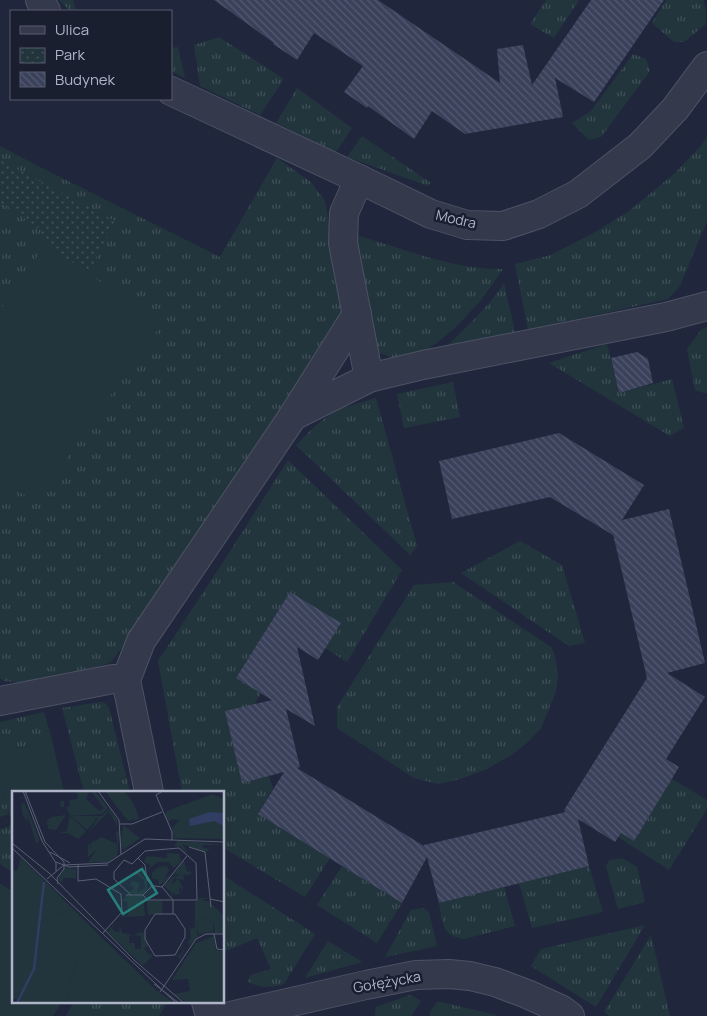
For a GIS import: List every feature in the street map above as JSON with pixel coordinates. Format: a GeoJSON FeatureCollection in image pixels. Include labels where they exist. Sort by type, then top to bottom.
{"type":"FeatureCollection","features":[{"type":"Feature","properties":{"kind":"street","name":"Modra"},"geometry":{"type":"LineString","coordinates":[[172,91],[431,214],[467,225],[502,226],[539,214],[578,194],[640,146],[675,109],[707,66]]}},
{"type":"Feature","properties":{"kind":"street"},"geometry":{"type":"LineString","coordinates":[[359,179],[344,213],[343,243],[369,378]]}},
{"type":"Feature","properties":{"kind":"street"},"geometry":{"type":"LineString","coordinates":[[294,416],[369,378],[666,317],[707,306]]}},
{"type":"Feature","properties":{"kind":"street"},"geometry":{"type":"LineString","coordinates":[[149,791],[126,680],[141,641],[294,416],[357,314]]}},
{"type":"Feature","properties":{"kind":"street"},"geometry":{"type":"LineString","coordinates":[[0,700],[113,680],[126,680]]}},
{"type":"Feature","properties":{"kind":"street","name":"Gołężycka"},"geometry":{"type":"LineString","coordinates":[[230,1016],[416,975],[449,974],[470,976],[495,982],[527,994],[562,1010],[570,1016]]}},
{"type":"Feature","properties":{"kind":"green space"},"geometry":{"type":"Polygon","coordinates":[[[59,0],[73,0],[76,10],[69,10],[59,0]]]}},
{"type":"Feature","properties":{"kind":"green space"},"geometry":{"type":"Polygon","coordinates":[[[546,0],[579,0],[554,38],[530,24],[546,0]]]}},
{"type":"Feature","properties":{"kind":"green space"},"geometry":{"type":"Polygon","coordinates":[[[666,0],[704,0],[706,24],[684,42],[674,42],[652,23],[666,0]]]}},
{"type":"Feature","properties":{"kind":"green space"},"geometry":{"type":"Polygon","coordinates":[[[219,37],[284,79],[260,115],[200,86],[194,45],[219,37]]]}},
{"type":"Feature","properties":{"kind":"green space"},"geometry":{"type":"Polygon","coordinates":[[[178,47],[185,78],[172,72],[172,48],[178,47]]]}},
{"type":"Feature","properties":{"kind":"green space"},"geometry":{"type":"Polygon","coordinates":[[[633,54],[646,59],[650,71],[601,137],[589,140],[572,123],[591,111],[633,54]]]}},
{"type":"Feature","properties":{"kind":"green space"},"geometry":{"type":"Polygon","coordinates":[[[297,88],[352,128],[336,152],[276,123],[297,88]]]}},
{"type":"Feature","properties":{"kind":"green space"},"geometry":{"type":"Polygon","coordinates":[[[362,136],[431,183],[428,186],[347,157],[362,136]]]}},
{"type":"Feature","properties":{"kind":"green space"},"geometry":{"type":"Polygon","coordinates":[[[707,137],[707,221],[680,286],[668,299],[528,330],[515,264],[551,255],[597,231],[629,211],[675,173],[707,137]]]}},
{"type":"Feature","properties":{"kind":"green space"},"geometry":{"type":"Polygon","coordinates":[[[0,146],[220,257],[277,158],[311,182],[325,201],[344,305],[338,328],[327,347],[111,662],[23,683],[4,681],[0,678],[0,146]]]}},
{"type":"Feature","properties":{"kind":"green space"},"geometry":{"type":"Polygon","coordinates":[[[0,160],[115,221],[89,274],[46,244],[40,229],[0,202],[0,160]]]}},
{"type":"Feature","properties":{"kind":"green space"},"geometry":{"type":"Polygon","coordinates":[[[355,235],[446,262],[465,266],[503,269],[481,300],[459,324],[420,354],[398,360],[375,351],[355,235]]]}},
{"type":"Feature","properties":{"kind":"green space"},"geometry":{"type":"Polygon","coordinates":[[[46,244],[161,325],[36,502],[5,483],[0,490],[0,310],[46,244]]]}},
{"type":"Feature","properties":{"kind":"green space"},"geometry":{"type":"Polygon","coordinates":[[[504,283],[515,332],[443,350],[483,310],[504,283]]]}},
{"type":"Feature","properties":{"kind":"green space"},"geometry":{"type":"Polygon","coordinates":[[[707,327],[707,394],[695,390],[687,349],[702,329],[707,327]]]}},
{"type":"Feature","properties":{"kind":"green space"},"geometry":{"type":"Polygon","coordinates":[[[607,344],[619,393],[672,379],[684,428],[670,436],[549,363],[607,344]]]}},
{"type":"Feature","properties":{"kind":"green space"},"geometry":{"type":"Polygon","coordinates":[[[453,382],[460,417],[404,428],[397,394],[453,382]]]}},
{"type":"Feature","properties":{"kind":"green space"},"geometry":{"type":"Polygon","coordinates":[[[376,398],[417,546],[410,555],[296,445],[314,427],[336,410],[376,398]]]}},
{"type":"Feature","properties":{"kind":"green space"},"geometry":{"type":"Polygon","coordinates":[[[288,460],[402,570],[347,662],[325,648],[340,623],[290,592],[236,678],[261,693],[254,705],[273,788],[258,814],[330,858],[305,897],[225,849],[225,791],[182,791],[158,661],[288,460]]]}},
{"type":"Feature","properties":{"kind":"green space"},"geometry":{"type":"Polygon","coordinates":[[[520,541],[562,565],[585,643],[569,646],[461,573],[520,541]]]}},
{"type":"Feature","properties":{"kind":"green space"},"geometry":{"type":"Polygon","coordinates":[[[453,582],[551,647],[555,655],[558,676],[556,691],[541,728],[530,740],[513,754],[487,769],[460,779],[438,784],[414,778],[337,728],[337,707],[414,585],[453,582]]]}},
{"type":"Feature","properties":{"kind":"green space"},"geometry":{"type":"Polygon","coordinates":[[[105,703],[109,708],[130,791],[84,791],[62,708],[105,703]]]}},
{"type":"Feature","properties":{"kind":"green space"},"geometry":{"type":"Polygon","coordinates":[[[44,712],[52,740],[0,753],[0,722],[44,712]]]}},
{"type":"Feature","properties":{"kind":"green space"},"geometry":{"type":"Polygon","coordinates":[[[52,740],[64,791],[12,791],[12,823],[0,778],[0,753],[52,740]]]}},
{"type":"Feature","properties":{"kind":"green space"},"geometry":{"type":"Polygon","coordinates":[[[659,771],[707,800],[707,809],[669,870],[618,837],[621,833],[635,840],[650,814],[659,771]]]}},
{"type":"Feature","properties":{"kind":"green space"},"geometry":{"type":"Polygon","coordinates":[[[0,778],[9,814],[0,817],[0,778]]]}},
{"type":"Feature","properties":{"kind":"green space"},"geometry":{"type":"Polygon","coordinates":[[[12,825],[12,872],[0,864],[0,829],[12,825]]]}},
{"type":"Feature","properties":{"kind":"green space"},"geometry":{"type":"Polygon","coordinates":[[[622,858],[637,867],[645,902],[618,909],[606,866],[610,860],[622,858]]]}},
{"type":"Feature","properties":{"kind":"green space"},"geometry":{"type":"Polygon","coordinates":[[[342,866],[402,903],[377,943],[317,905],[342,866]]]}},
{"type":"Feature","properties":{"kind":"green space"},"geometry":{"type":"Polygon","coordinates":[[[589,866],[603,912],[532,928],[519,883],[589,866]]]}},
{"type":"Feature","properties":{"kind":"green space"},"geometry":{"type":"Polygon","coordinates":[[[225,877],[315,934],[284,984],[265,987],[247,981],[251,975],[271,969],[257,938],[225,952],[225,877]]]}},
{"type":"Feature","properties":{"kind":"green space"},"geometry":{"type":"Polygon","coordinates":[[[0,884],[12,891],[12,901],[0,893],[0,884]]]}},
{"type":"Feature","properties":{"kind":"green space"},"geometry":{"type":"Polygon","coordinates":[[[504,887],[515,926],[464,939],[451,935],[444,927],[439,903],[504,887]]]}},
{"type":"Feature","properties":{"kind":"green space"},"geometry":{"type":"Polygon","coordinates":[[[0,893],[12,901],[12,1004],[50,1004],[42,1016],[0,1016],[0,893]]]}},
{"type":"Feature","properties":{"kind":"green space"},"geometry":{"type":"Polygon","coordinates":[[[423,908],[429,912],[437,946],[385,957],[411,910],[423,908]]]}},
{"type":"Feature","properties":{"kind":"green space"},"geometry":{"type":"Polygon","coordinates":[[[645,925],[596,1007],[531,966],[541,949],[645,925]]]}},
{"type":"Feature","properties":{"kind":"green space"},"geometry":{"type":"Polygon","coordinates":[[[651,935],[670,1016],[609,1016],[604,1012],[651,935]]]}},
{"type":"Feature","properties":{"kind":"green space"},"geometry":{"type":"Polygon","coordinates":[[[328,941],[362,962],[305,978],[328,941]]]}},
{"type":"Feature","properties":{"kind":"green space"},"geometry":{"type":"Polygon","coordinates":[[[410,995],[421,1001],[411,1016],[375,1016],[376,1007],[410,995]]]}},
{"type":"Feature","properties":{"kind":"green space"},"geometry":{"type":"Polygon","coordinates":[[[437,1002],[496,1015],[430,1016],[431,1010],[437,1002]]]}},
{"type":"Feature","properties":{"kind":"green space"},"geometry":{"type":"Polygon","coordinates":[[[50,1004],[61,1004],[53,1016],[42,1016],[50,1004]]]}},
{"type":"Feature","properties":{"kind":"green space"},"geometry":{"type":"Polygon","coordinates":[[[73,1004],[166,1004],[159,1016],[66,1016],[73,1004]]]}},
{"type":"Feature","properties":{"kind":"building"},"geometry":{"type":"Polygon","coordinates":[[[214,0],[378,0],[500,83],[497,49],[523,45],[532,85],[591,0],[664,0],[594,102],[555,78],[563,117],[465,134],[432,111],[414,139],[368,106],[367,108],[344,92],[363,66],[314,33],[297,60],[214,0]]]}},
{"type":"Feature","properties":{"kind":"building"},"geometry":{"type":"Polygon","coordinates":[[[637,352],[648,359],[653,383],[619,393],[611,358],[637,352]]]}},
{"type":"Feature","properties":{"kind":"building"},"geometry":{"type":"Polygon","coordinates":[[[559,433],[644,485],[622,520],[669,509],[705,663],[667,673],[705,697],[666,759],[679,767],[634,841],[621,833],[615,842],[578,819],[589,866],[439,903],[427,857],[402,903],[258,814],[284,772],[242,783],[225,711],[272,700],[236,678],[290,592],[341,623],[318,660],[297,647],[315,726],[286,709],[300,767],[297,768],[424,846],[566,812],[564,810],[647,678],[613,534],[550,497],[452,519],[439,461],[559,433]]]}}]}
